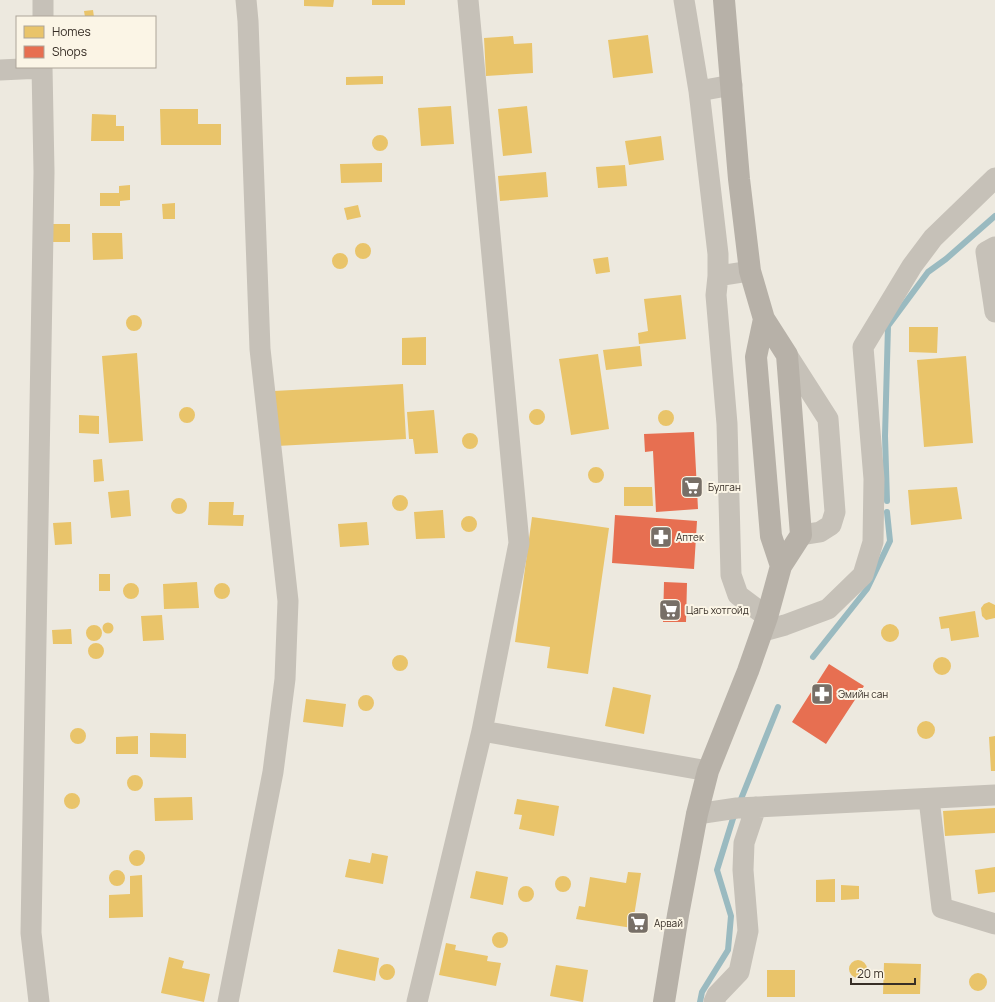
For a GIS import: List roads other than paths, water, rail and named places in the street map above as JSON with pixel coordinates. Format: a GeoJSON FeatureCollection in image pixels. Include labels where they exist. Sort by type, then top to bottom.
{"type":"FeatureCollection","features":[{"type":"Feature","properties":{"kind":"street"},"geometry":{"type":"LineString","coordinates":[[43,0],[43,16]]}},
{"type":"Feature","properties":{"kind":"street"},"geometry":{"type":"LineString","coordinates":[[228,1002],[273,772],[285,679],[288,601],[260,349],[246,0]]}},
{"type":"Feature","properties":{"kind":"street"},"geometry":{"type":"LineString","coordinates":[[417,1002],[482,731],[519,543],[468,0]]}},
{"type":"Feature","properties":{"kind":"street"},"geometry":{"type":"LineString","coordinates":[[684,0],[699,91],[718,254],[716,296],[727,424],[730,575],[738,595],[765,624],[785,625],[828,609],[863,575],[873,542],[874,479],[863,347],[912,266],[933,238],[995,178]]}},
{"type":"Feature","properties":{"kind":"street"},"geometry":{"type":"LineString","coordinates":[[724,0],[739,179],[750,271],[764,319],[828,419],[835,512],[830,526],[820,532],[801,535]]}},
{"type":"Feature","properties":{"kind":"street"},"geometry":{"type":"LineString","coordinates":[[0,70],[28,68]]}},
{"type":"Feature","properties":{"kind":"street"},"geometry":{"type":"LineString","coordinates":[[39,1002],[31,933],[44,180],[42,68]]}},
{"type":"Feature","properties":{"kind":"street"},"geometry":{"type":"LineString","coordinates":[[699,91],[732,85]]}},
{"type":"Feature","properties":{"kind":"street"},"geometry":{"type":"LineString","coordinates":[[995,247],[986,252],[995,312]]}},
{"type":"Feature","properties":{"kind":"street"},"geometry":{"type":"LineString","coordinates":[[718,276],[750,271]]}},
{"type":"Feature","properties":{"kind":"street"},"geometry":{"type":"LineString","coordinates":[[764,319],[756,357],[771,536],[781,566]]}},
{"type":"Feature","properties":{"kind":"street"},"geometry":{"type":"LineString","coordinates":[[664,1002],[678,915],[697,814],[708,771],[765,624],[781,566],[801,535],[787,355]]}},
{"type":"Feature","properties":{"kind":"street"},"geometry":{"type":"LineString","coordinates":[[482,731],[708,771]]}},
{"type":"Feature","properties":{"kind":"street"},"geometry":{"type":"LineString","coordinates":[[697,814],[737,808],[995,795]]}},
{"type":"Feature","properties":{"kind":"street"},"geometry":{"type":"LineString","coordinates":[[929,799],[942,908],[995,924]]}},
{"type":"Feature","properties":{"kind":"street"},"geometry":{"type":"LineString","coordinates":[[714,1002],[717,995],[739,972],[748,931],[743,870],[744,842],[756,807]]}},
{"type":"Feature","properties":{"kind":"waterway"},"geometry":{"type":"LineString","coordinates":[[887,501],[885,436],[888,326],[928,272],[946,259],[995,216]]}},
{"type":"Feature","properties":{"kind":"waterway"},"geometry":{"type":"LineString","coordinates":[[813,657],[867,589],[890,541],[887,512]]}},
{"type":"Feature","properties":{"kind":"waterway"},"geometry":{"type":"LineString","coordinates":[[739,804],[778,707]]}},
{"type":"Feature","properties":{"kind":"waterway"},"geometry":{"type":"LineString","coordinates":[[700,1002],[702,992],[728,950],[731,916],[717,870],[735,812]]}},
{"type":"Feature","properties":{"kind":"place","name":"Булган"},"geometry":{"type":"Point","coordinates":[692,487]}},
{"type":"Feature","properties":{"kind":"place","name":"Аптек"},"geometry":{"type":"Point","coordinates":[661,537]}},
{"type":"Feature","properties":{"kind":"place","name":"Цагь хотгойд"},"geometry":{"type":"Point","coordinates":[670,610]}},
{"type":"Feature","properties":{"kind":"place","name":"Эмийн сан"},"geometry":{"type":"Point","coordinates":[822,694]}},
{"type":"Feature","properties":{"kind":"place","name":"Арвай"},"geometry":{"type":"Point","coordinates":[638,923]}}]}
